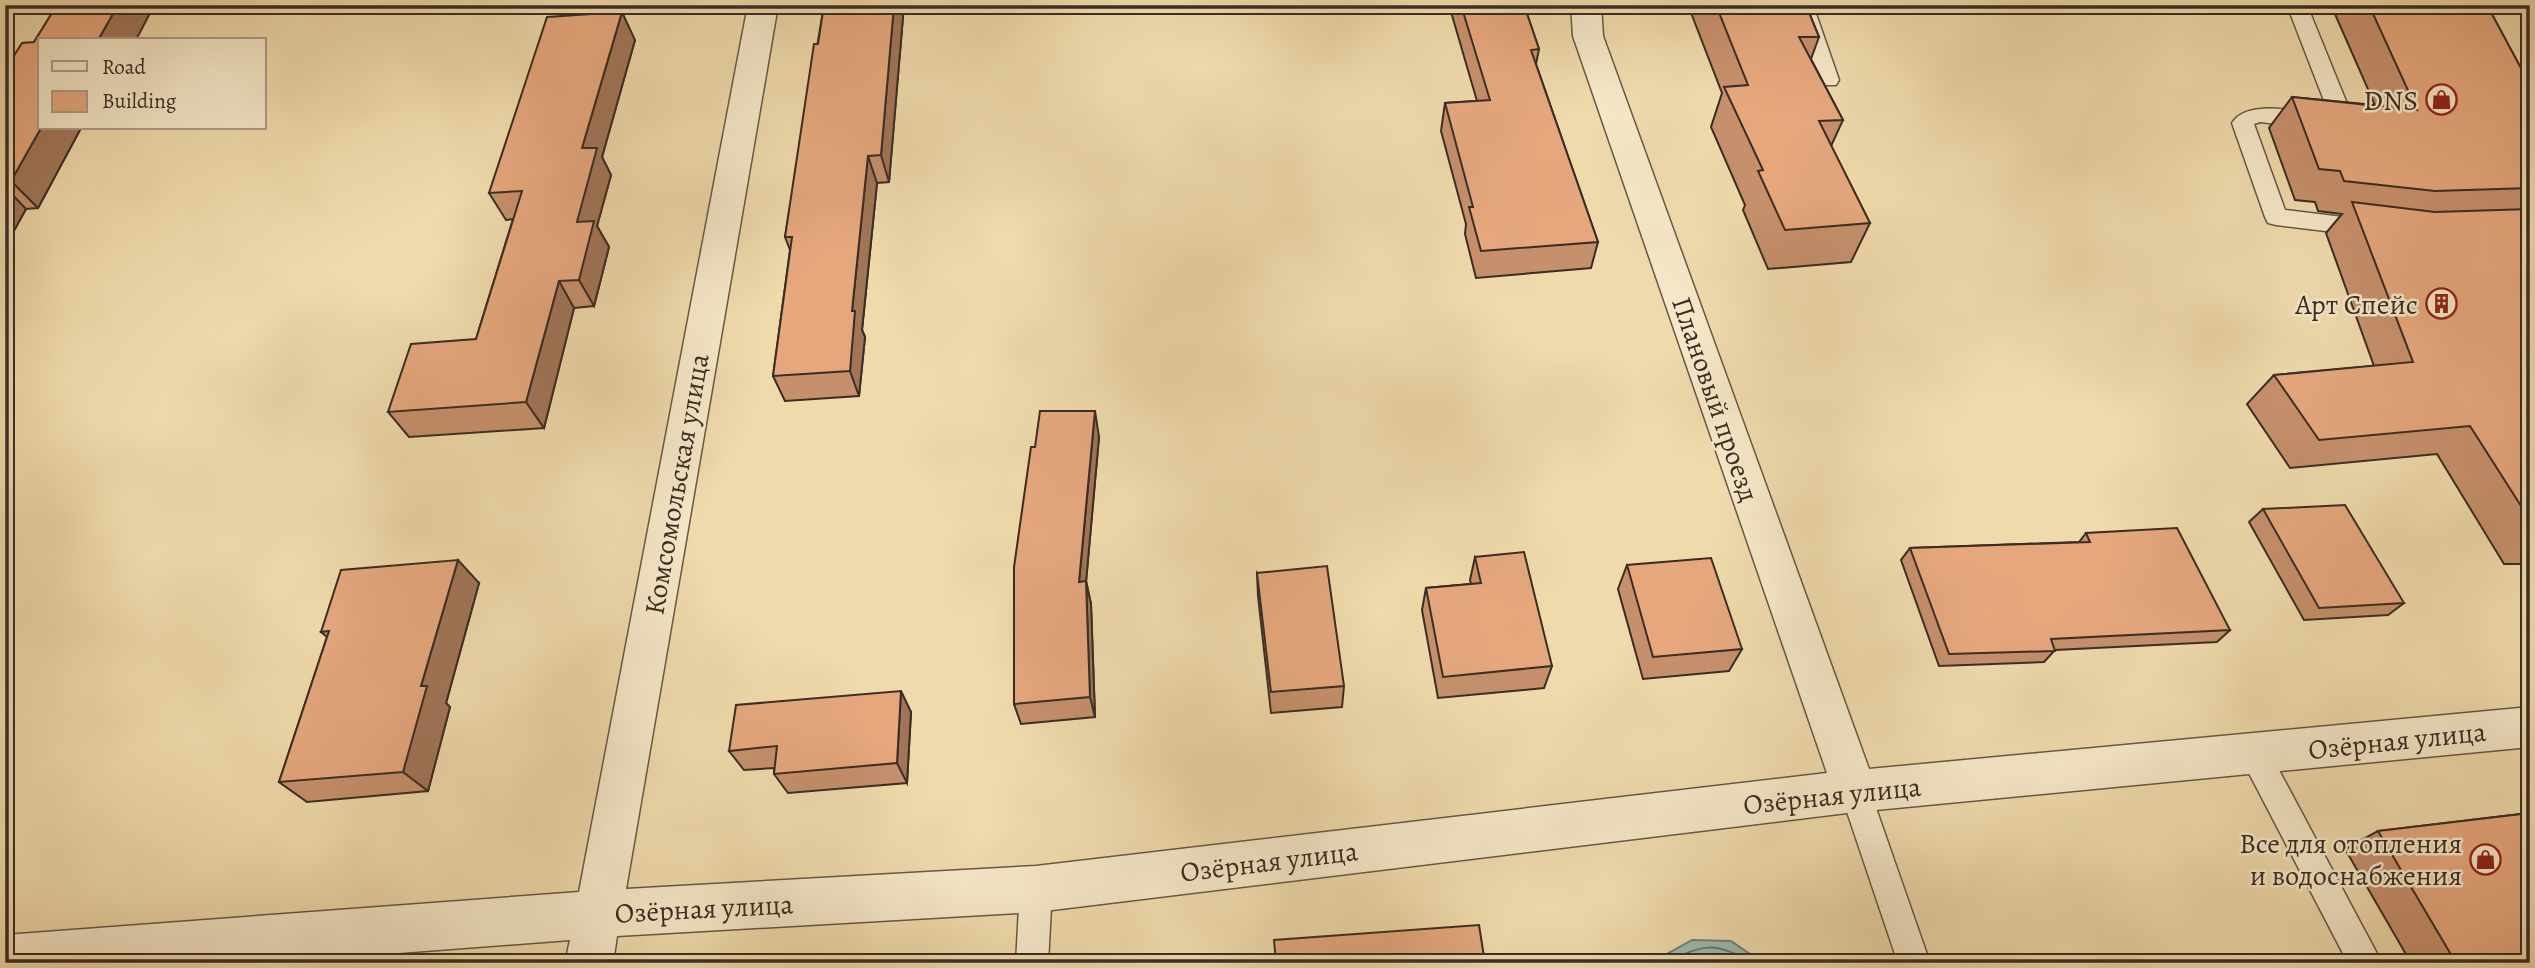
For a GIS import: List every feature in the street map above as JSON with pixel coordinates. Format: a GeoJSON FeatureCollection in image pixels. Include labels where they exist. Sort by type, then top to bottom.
{"type":"FeatureCollection","features":[{"type":"Feature","properties":{"kind":"street","name":"Комсомольская улица"},"geometry":{"type":"LineString","coordinates":[[589,963],[763,5]]}},
{"type":"Feature","properties":{"kind":"street","name":"Плановый проезд"},"geometry":{"type":"LineString","coordinates":[[1586,5],[1588,36],[1855,791]]}},
{"type":"Feature","properties":{"kind":"street","name":"Озёрная улица"},"geometry":{"type":"LineString","coordinates":[[5,959],[598,914],[1036,889],[1855,791],[2530,727]]}},
{"type":"Feature","properties":{"kind":"lane"},"geometry":{"type":"LineString","coordinates":[[1803,5],[1829,80]]}},
{"type":"Feature","properties":{"kind":"lane"},"geometry":{"type":"LineString","coordinates":[[2297,5],[2341,116],[2340,121],[2331,123],[2260,115],[2249,117],[2243,123],[2273,213],[2282,219],[2393,231]]}},
{"type":"Feature","properties":{"kind":"lane"},"geometry":{"type":"LineString","coordinates":[[2254,754],[2366,963]]}},
{"type":"Feature","properties":{"kind":"lane"},"geometry":{"type":"LineString","coordinates":[[1855,791],[1914,963]]}},
{"type":"Feature","properties":{"kind":"lane"},"geometry":{"type":"LineString","coordinates":[[1032,963],[1036,889]]}},
{"type":"Feature","properties":{"kind":"water"},"geometry":{"type":"Polygon","coordinates":[[[1692,940],[1731,941],[1763,963],[1657,963],[1658,959],[1692,940]]]}},
{"type":"Feature","properties":{"kind":"building"},"geometry":{"type":"Polygon","coordinates":[[[57,5],[118,5],[99,38],[38,38],[40,130],[11,181],[5,181],[5,70],[22,43],[34,42],[57,5]]]}},
{"type":"Feature","properties":{"kind":"building"},"geometry":{"type":"Polygon","coordinates":[[[824,5],[894,5],[881,155],[868,156],[852,311],[855,311],[850,371],[773,376],[792,237],[785,237],[814,44],[818,44],[824,5]]]}},
{"type":"Feature","properties":{"kind":"building"},"geometry":{"type":"Polygon","coordinates":[[[1461,5],[1524,5],[1539,49],[1531,50],[1598,242],[1481,251],[1469,207],[1473,207],[1445,103],[1490,100],[1461,5]]]}},
{"type":"Feature","properties":{"kind":"building"},"geometry":{"type":"Polygon","coordinates":[[[1716,5],[1806,5],[1819,37],[1799,37],[1843,120],[1819,121],[1870,223],[1785,230],[1758,171],[1763,170],[1724,87],[1748,85],[1716,5]]]}},
{"type":"Feature","properties":{"kind":"building"},"geometry":{"type":"Polygon","coordinates":[[[2369,5],[2487,5],[2530,85],[2530,188],[2435,191],[2344,181],[2340,171],[2319,169],[2292,97],[2417,110],[2369,5]]]}},
{"type":"Feature","properties":{"kind":"building"},"geometry":{"type":"Polygon","coordinates":[[[622,12],[582,148],[597,148],[577,222],[594,221],[579,280],[559,281],[526,402],[388,412],[411,344],[476,339],[522,191],[489,193],[547,17],[622,12]]]}},
{"type":"Feature","properties":{"kind":"building"},"geometry":{"type":"Polygon","coordinates":[[[2352,202],[2435,212],[2530,209],[2530,520],[2470,426],[2319,440],[2274,375],[2413,362],[2352,202]]]}},
{"type":"Feature","properties":{"kind":"building"},"geometry":{"type":"Polygon","coordinates":[[[1040,411],[1095,411],[1079,582],[1086,581],[1090,697],[1014,704],[1014,567],[1031,447],[1035,447],[1040,411]]]}},
{"type":"Feature","properties":{"kind":"building"},"geometry":{"type":"Polygon","coordinates":[[[2345,505],[2404,603],[2319,608],[2263,509],[2345,505]]]}},
{"type":"Feature","properties":{"kind":"building"},"geometry":{"type":"Polygon","coordinates":[[[2177,528],[2230,630],[2051,639],[2055,651],[1949,654],[1910,548],[2090,542],[2086,533],[2177,528]]]}},
{"type":"Feature","properties":{"kind":"building"},"geometry":{"type":"Polygon","coordinates":[[[1524,552],[1552,666],[1443,677],[1426,588],[1481,583],[1475,557],[1524,552]]]}},
{"type":"Feature","properties":{"kind":"building"},"geometry":{"type":"Polygon","coordinates":[[[1711,558],[1742,649],[1653,657],[1627,565],[1711,558]]]}},
{"type":"Feature","properties":{"kind":"building"},"geometry":{"type":"Polygon","coordinates":[[[458,560],[421,686],[427,686],[403,772],[279,782],[329,631],[321,632],[341,570],[458,560]]]}},
{"type":"Feature","properties":{"kind":"building"},"geometry":{"type":"Polygon","coordinates":[[[1327,566],[1344,686],[1271,692],[1257,573],[1327,566]]]}},
{"type":"Feature","properties":{"kind":"building"},"geometry":{"type":"Polygon","coordinates":[[[901,691],[897,763],[774,774],[777,746],[729,751],[736,705],[901,691]]]}},
{"type":"Feature","properties":{"kind":"building"},"geometry":{"type":"Polygon","coordinates":[[[2530,813],[2530,960],[2508,963],[2456,963],[2378,831],[2530,813]]]}},
{"type":"Feature","properties":{"kind":"building"},"geometry":{"type":"Polygon","coordinates":[[[1479,925],[1485,963],[1276,963],[1274,940],[1479,925]]]}},
{"type":"Feature","properties":{"kind":"place","name":"DNS"},"geometry":{"type":"Point","coordinates":[2441,100]}},
{"type":"Feature","properties":{"kind":"place","name":"Арт Спейс"},"geometry":{"type":"Point","coordinates":[2441,304]}},
{"type":"Feature","properties":{"kind":"place","name":"Все для отопления и водоснабжения"},"geometry":{"type":"Point","coordinates":[2485,859]}}]}
